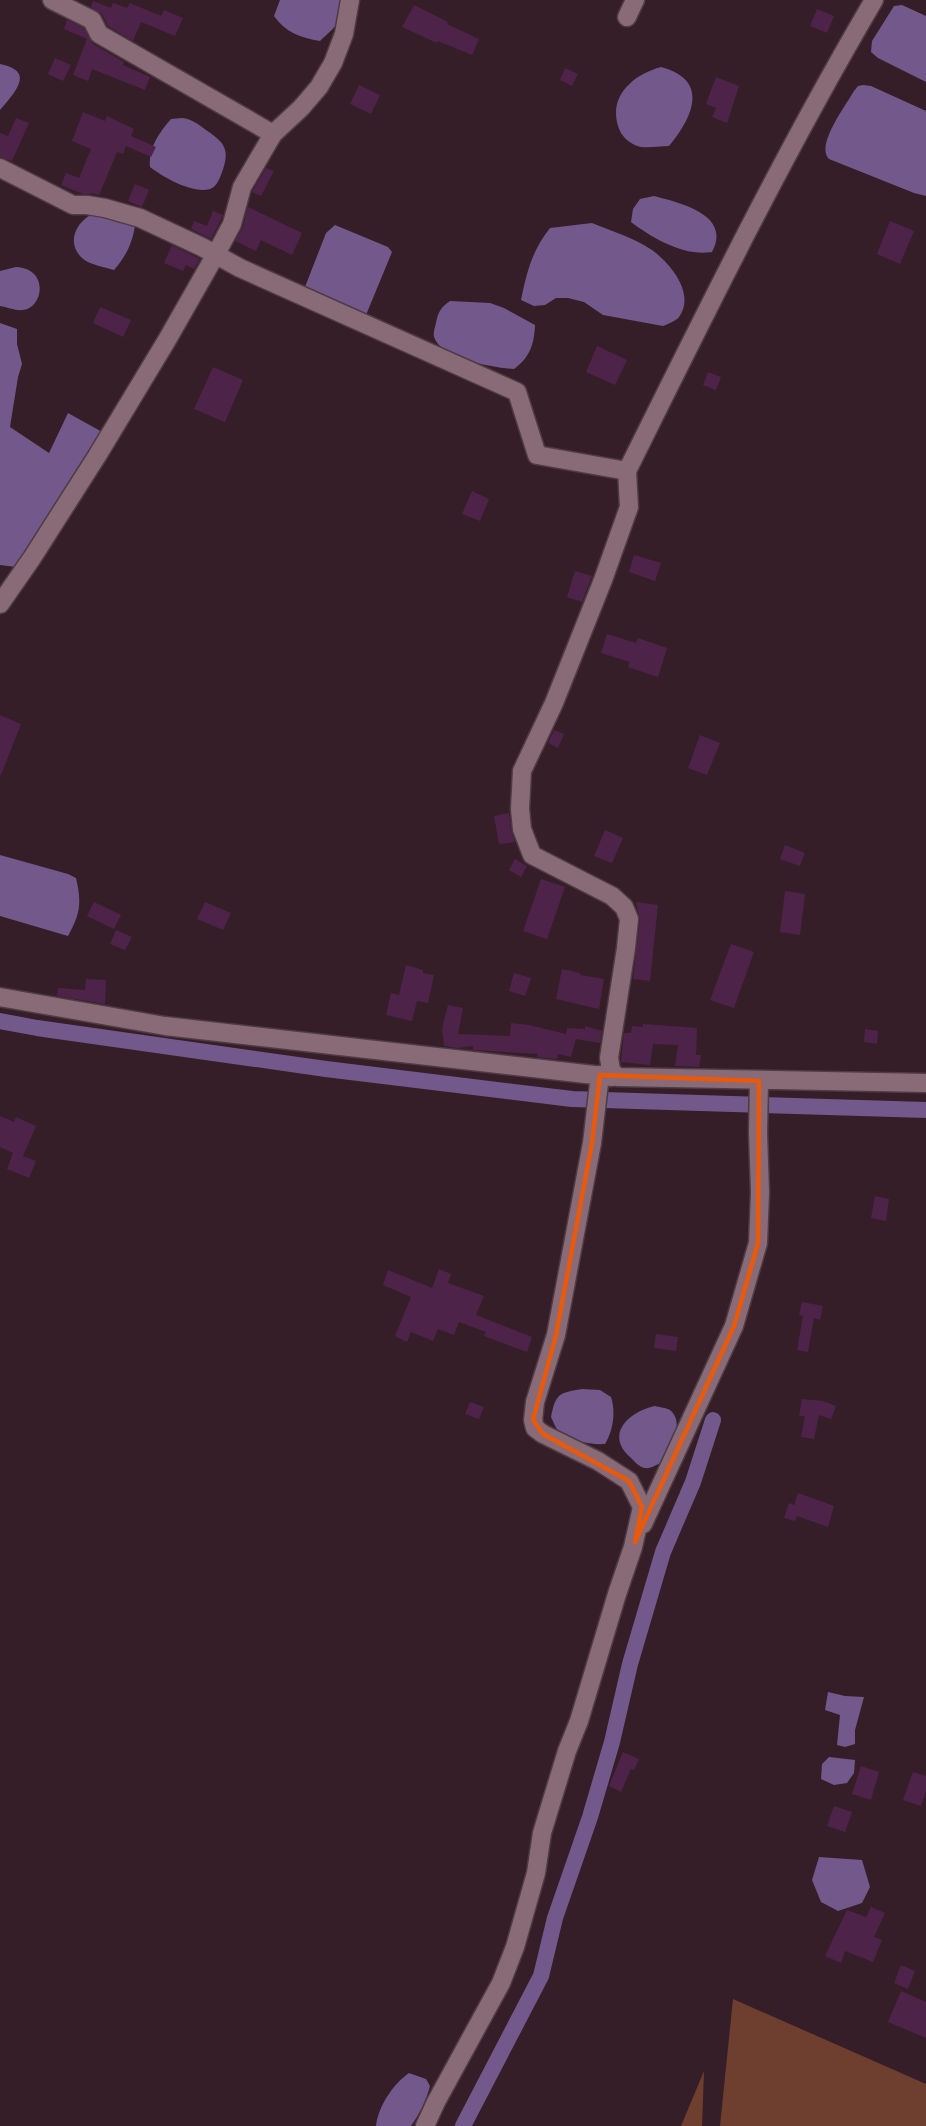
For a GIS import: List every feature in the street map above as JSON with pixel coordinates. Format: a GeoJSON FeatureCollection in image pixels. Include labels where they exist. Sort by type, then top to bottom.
{"type":"FeatureCollection","features":[{"type":"Feature","properties":{"kind":"street"},"geometry":{"type":"LineString","coordinates":[[52,0],[92,20],[99,34],[273,134]]}},
{"type":"Feature","properties":{"kind":"street"},"geometry":{"type":"LineString","coordinates":[[0,604],[98,456],[216,254],[232,224],[242,187],[273,134],[320,87],[333,63],[344,34],[350,0]]}},
{"type":"Feature","properties":{"kind":"street"},"geometry":{"type":"LineString","coordinates":[[635,1542],[642,1507],[629,1481],[598,1461],[535,1428],[533,1420],[535,1402],[556,1335],[592,1143],[611,1070],[609,1058],[626,948],[628,919],[624,907],[612,896],[532,855],[522,829],[520,809],[522,771],[554,703],[603,580],[629,507],[627,471],[747,229],[874,0]]}},
{"type":"Feature","properties":{"kind":"street"},"geometry":{"type":"LineString","coordinates":[[0,168],[73,205],[105,208],[141,218],[240,268],[517,392],[537,455],[627,471]]}},
{"type":"Feature","properties":{"kind":"street"},"geometry":{"type":"LineString","coordinates":[[0,997],[165,1026],[608,1076],[926,1083]]}},
{"type":"Feature","properties":{"kind":"street"},"geometry":{"type":"LineString","coordinates":[[425,2126],[501,1983],[515,1947],[536,1873],[542,1833],[635,1542],[735,1326],[758,1243],[759,1081]]}},
{"type":"Feature","properties":{"kind":"highlighted area"},"geometry":{"type":"Polygon","coordinates":[[[600,1075],[759,1081],[758,1243],[734,1326],[635,1542],[642,1507],[629,1481],[543,1434],[533,1420],[556,1335],[592,1143],[600,1075]]]}},
{"type":"Feature","properties":{"kind":"shaded area"},"geometry":{"type":"Polygon","coordinates":[[[280,0],[340,0],[339,19],[320,41],[306,38],[288,30],[278,22],[274,16],[280,0]]]}},
{"type":"Feature","properties":{"kind":"shaded area"},"geometry":{"type":"Polygon","coordinates":[[[902,5],[926,16],[926,82],[878,58],[871,52],[872,41],[894,6],[902,5]]]}},
{"type":"Feature","properties":{"kind":"shaded area"},"geometry":{"type":"Polygon","coordinates":[[[0,64],[11,67],[20,77],[16,89],[0,110],[0,64]]]}},
{"type":"Feature","properties":{"kind":"shaded area"},"geometry":{"type":"Polygon","coordinates":[[[661,67],[676,73],[686,81],[691,90],[690,112],[678,135],[669,146],[638,146],[623,136],[620,131],[616,109],[624,90],[631,82],[661,67]]]}},
{"type":"Feature","properties":{"kind":"shaded area"},"geometry":{"type":"Polygon","coordinates":[[[858,86],[871,86],[926,111],[926,196],[829,159],[826,145],[833,125],[854,91],[858,86]]]}},
{"type":"Feature","properties":{"kind":"shaded area"},"geometry":{"type":"Polygon","coordinates":[[[182,118],[200,126],[218,140],[225,149],[221,175],[216,185],[210,189],[187,187],[170,180],[150,167],[151,153],[159,135],[171,119],[182,118]]]}},
{"type":"Feature","properties":{"kind":"shaded area"},"geometry":{"type":"Polygon","coordinates":[[[654,196],[689,207],[710,220],[715,229],[716,239],[712,252],[691,252],[669,245],[631,222],[633,209],[640,199],[654,196]]]}},
{"type":"Feature","properties":{"kind":"shaded area"},"geometry":{"type":"Polygon","coordinates":[[[95,213],[112,216],[135,226],[128,249],[114,270],[85,260],[74,245],[78,226],[95,213]]]}},
{"type":"Feature","properties":{"kind":"shaded area"},"geometry":{"type":"Polygon","coordinates":[[[592,223],[638,242],[652,250],[666,263],[683,289],[683,308],[678,318],[663,326],[603,315],[584,302],[568,298],[556,298],[545,305],[534,306],[521,300],[531,262],[550,228],[592,223]]]}},
{"type":"Feature","properties":{"kind":"shaded area"},"geometry":{"type":"Polygon","coordinates":[[[335,225],[388,247],[392,252],[366,315],[305,287],[326,233],[335,225]]]}},
{"type":"Feature","properties":{"kind":"shaded area"},"geometry":{"type":"Polygon","coordinates":[[[16,267],[27,269],[34,274],[40,288],[35,303],[23,310],[0,306],[0,271],[16,267]]]}},
{"type":"Feature","properties":{"kind":"shaded area"},"geometry":{"type":"Polygon","coordinates":[[[450,301],[490,303],[535,325],[534,339],[524,360],[514,369],[482,364],[457,357],[439,345],[434,337],[437,319],[442,308],[450,301]]]}},
{"type":"Feature","properties":{"kind":"shaded area"},"geometry":{"type":"Polygon","coordinates":[[[0,323],[17,329],[17,344],[22,364],[10,427],[49,453],[68,413],[104,433],[16,567],[0,565],[0,323]]]}},
{"type":"Feature","properties":{"kind":"shaded area"},"geometry":{"type":"Polygon","coordinates":[[[0,855],[76,878],[79,908],[68,936],[0,916],[0,855]]]}},
{"type":"Feature","properties":{"kind":"shaded area"},"geometry":{"type":"Polygon","coordinates":[[[582,1389],[600,1390],[611,1397],[613,1421],[605,1444],[574,1440],[562,1434],[551,1417],[557,1399],[563,1393],[582,1389]]]}},
{"type":"Feature","properties":{"kind":"shaded area"},"geometry":{"type":"Polygon","coordinates":[[[655,1406],[670,1410],[675,1415],[675,1436],[663,1462],[645,1468],[637,1464],[623,1448],[619,1440],[620,1432],[629,1418],[655,1406]]]}},
{"type":"Feature","properties":{"kind":"shaded area"},"geometry":{"type":"Polygon","coordinates":[[[828,1692],[864,1697],[855,1730],[855,1744],[845,1747],[837,1745],[840,1715],[825,1710],[828,1692]]]}},
{"type":"Feature","properties":{"kind":"shaded area"},"geometry":{"type":"Polygon","coordinates":[[[829,1757],[855,1760],[854,1773],[847,1783],[834,1785],[821,1779],[822,1764],[829,1757]]]}},
{"type":"Feature","properties":{"kind":"shaded area"},"geometry":{"type":"Polygon","coordinates":[[[819,1857],[862,1860],[870,1887],[862,1903],[838,1911],[821,1902],[812,1880],[819,1857]]]}},
{"type":"Feature","properties":{"kind":"shaded area"},"geometry":{"type":"Polygon","coordinates":[[[733,1999],[926,2084],[926,2126],[720,2126],[733,1999]]]}},
{"type":"Feature","properties":{"kind":"shaded area"},"geometry":{"type":"Polygon","coordinates":[[[704,2071],[702,2126],[681,2126],[704,2071]]]}},
{"type":"Feature","properties":{"kind":"shaded area"},"geometry":{"type":"Polygon","coordinates":[[[409,2073],[426,2079],[430,2086],[420,2112],[411,2126],[376,2126],[387,2096],[409,2073]]]}},
{"type":"Feature","properties":{"kind":"building"},"geometry":{"type":"Polygon","coordinates":[[[93,1],[111,8],[113,3],[127,8],[130,3],[161,16],[164,10],[183,18],[175,36],[141,22],[133,41],[108,26],[102,14],[91,7],[93,1]]]}},
{"type":"Feature","properties":{"kind":"building"},"geometry":{"type":"Polygon","coordinates":[[[414,5],[479,39],[472,55],[438,41],[437,43],[402,27],[414,5]]]}},
{"type":"Feature","properties":{"kind":"building"},"geometry":{"type":"Polygon","coordinates":[[[817,9],[834,16],[827,33],[810,26],[817,9]]]}},
{"type":"Feature","properties":{"kind":"building"},"geometry":{"type":"Polygon","coordinates":[[[67,20],[84,28],[93,44],[124,62],[123,65],[150,77],[145,90],[92,69],[88,81],[73,75],[87,39],[64,29],[67,20]]]}},
{"type":"Feature","properties":{"kind":"building"},"geometry":{"type":"Polygon","coordinates":[[[55,58],[71,65],[63,81],[48,74],[55,58]]]}},
{"type":"Feature","properties":{"kind":"building"},"geometry":{"type":"Polygon","coordinates":[[[565,68],[578,74],[572,86],[560,80],[565,68]]]}},
{"type":"Feature","properties":{"kind":"building"},"geometry":{"type":"Polygon","coordinates":[[[716,77],[739,86],[727,123],[712,117],[716,108],[706,104],[716,77]]]}},
{"type":"Feature","properties":{"kind":"building"},"geometry":{"type":"Polygon","coordinates":[[[359,85],[380,95],[371,114],[350,104],[359,85]]]}},
{"type":"Feature","properties":{"kind":"building"},"geometry":{"type":"Polygon","coordinates":[[[83,112],[105,121],[107,116],[134,129],[131,136],[156,147],[151,157],[126,146],[123,154],[117,152],[99,195],[83,194],[61,185],[66,173],[79,178],[91,149],[72,141],[83,112]]]}},
{"type":"Feature","properties":{"kind":"building"},"geometry":{"type":"Polygon","coordinates":[[[16,118],[29,123],[12,161],[0,157],[0,133],[8,136],[16,118]]]}},
{"type":"Feature","properties":{"kind":"building"},"geometry":{"type":"Polygon","coordinates":[[[266,168],[274,171],[261,196],[252,192],[266,168]]]}},
{"type":"Feature","properties":{"kind":"building"},"geometry":{"type":"Polygon","coordinates":[[[135,184],[149,190],[142,207],[128,201],[135,184]]]}},
{"type":"Feature","properties":{"kind":"building"},"geometry":{"type":"Polygon","coordinates":[[[248,207],[302,233],[292,255],[261,240],[256,251],[235,241],[243,227],[248,207]]]}},
{"type":"Feature","properties":{"kind":"building"},"geometry":{"type":"Polygon","coordinates":[[[213,211],[223,215],[211,239],[191,229],[194,221],[207,226],[213,211]]]}},
{"type":"Feature","properties":{"kind":"building"},"geometry":{"type":"Polygon","coordinates":[[[890,221],[914,231],[900,264],[877,254],[890,221]]]}},
{"type":"Feature","properties":{"kind":"building"},"geometry":{"type":"Polygon","coordinates":[[[172,245],[200,259],[194,269],[186,265],[183,271],[164,263],[172,245]]]}},
{"type":"Feature","properties":{"kind":"building"},"geometry":{"type":"Polygon","coordinates":[[[100,307],[131,320],[123,337],[93,323],[100,307]]]}},
{"type":"Feature","properties":{"kind":"building"},"geometry":{"type":"Polygon","coordinates":[[[597,346],[627,360],[615,385],[586,372],[597,346]]]}},
{"type":"Feature","properties":{"kind":"building"},"geometry":{"type":"Polygon","coordinates":[[[213,367],[243,380],[225,422],[194,409],[213,367]]]}},
{"type":"Feature","properties":{"kind":"building"},"geometry":{"type":"Polygon","coordinates":[[[708,372],[721,377],[716,390],[703,385],[708,372]]]}},
{"type":"Feature","properties":{"kind":"building"},"geometry":{"type":"Polygon","coordinates":[[[472,491],[489,499],[480,521],[462,514],[472,491]]]}},
{"type":"Feature","properties":{"kind":"building"},"geometry":{"type":"Polygon","coordinates":[[[634,555],[661,563],[655,581],[629,572],[634,555]]]}},
{"type":"Feature","properties":{"kind":"building"},"geometry":{"type":"Polygon","coordinates":[[[575,571],[592,576],[582,602],[567,597],[575,571]]]}},
{"type":"Feature","properties":{"kind":"building"},"geometry":{"type":"Polygon","coordinates":[[[607,634],[636,643],[638,638],[667,648],[658,677],[628,667],[630,662],[601,653],[607,634]]]}},
{"type":"Feature","properties":{"kind":"building"},"geometry":{"type":"Polygon","coordinates":[[[0,715],[21,724],[1,775],[0,774],[0,715]]]}},
{"type":"Feature","properties":{"kind":"building"},"geometry":{"type":"Polygon","coordinates":[[[554,730],[564,734],[558,748],[548,743],[554,730]]]}},
{"type":"Feature","properties":{"kind":"building"},"geometry":{"type":"Polygon","coordinates":[[[700,735],[720,743],[707,775],[688,768],[700,735]]]}},
{"type":"Feature","properties":{"kind":"building"},"geometry":{"type":"Polygon","coordinates":[[[509,813],[515,842],[499,844],[494,816],[509,813]]]}},
{"type":"Feature","properties":{"kind":"building"},"geometry":{"type":"Polygon","coordinates":[[[605,830],[623,838],[612,863],[594,856],[605,830]]]}},
{"type":"Feature","properties":{"kind":"building"},"geometry":{"type":"Polygon","coordinates":[[[785,845],[805,853],[800,866],[780,859],[785,845]]]}},
{"type":"Feature","properties":{"kind":"building"},"geometry":{"type":"Polygon","coordinates":[[[515,859],[527,866],[521,877],[509,870],[515,859]]]}},
{"type":"Feature","properties":{"kind":"building"},"geometry":{"type":"Polygon","coordinates":[[[541,879],[565,887],[547,939],[523,931],[541,879]]]}},
{"type":"Feature","properties":{"kind":"building"},"geometry":{"type":"Polygon","coordinates":[[[785,891],[805,894],[800,935],[780,932],[785,891]]]}},
{"type":"Feature","properties":{"kind":"building"},"geometry":{"type":"Polygon","coordinates":[[[94,902],[121,915],[114,929],[87,916],[94,902]]]}},
{"type":"Feature","properties":{"kind":"building"},"geometry":{"type":"Polygon","coordinates":[[[205,902],[231,913],[223,930],[197,919],[205,902]]]}},
{"type":"Feature","properties":{"kind":"building"},"geometry":{"type":"Polygon","coordinates":[[[636,902],[658,905],[650,981],[633,979],[640,920],[636,902]]]}},
{"type":"Feature","properties":{"kind":"building"},"geometry":{"type":"Polygon","coordinates":[[[116,930],[132,937],[125,950],[110,944],[116,930]]]}},
{"type":"Feature","properties":{"kind":"building"},"geometry":{"type":"Polygon","coordinates":[[[731,944],[754,952],[734,1008],[710,1000],[731,944]]]}},
{"type":"Feature","properties":{"kind":"building"},"geometry":{"type":"Polygon","coordinates":[[[406,965],[423,970],[423,973],[434,975],[428,1003],[417,1001],[412,1021],[386,1015],[391,993],[399,995],[406,965]]]}},
{"type":"Feature","properties":{"kind":"building"},"geometry":{"type":"Polygon","coordinates":[[[562,969],[604,979],[599,1009],[556,999],[562,969]]]}},
{"type":"Feature","properties":{"kind":"building"},"geometry":{"type":"Polygon","coordinates":[[[514,973],[531,978],[525,996],[509,991],[514,973]]]}},
{"type":"Feature","properties":{"kind":"building"},"geometry":{"type":"Polygon","coordinates":[[[86,979],[106,980],[105,1004],[57,996],[58,988],[85,990],[86,979]]]}},
{"type":"Feature","properties":{"kind":"building"},"geometry":{"type":"Polygon","coordinates":[[[448,1005],[463,1008],[458,1034],[510,1036],[511,1023],[566,1034],[567,1028],[585,1029],[585,1026],[602,1031],[600,1043],[576,1039],[571,1057],[558,1054],[557,1059],[537,1057],[538,1054],[473,1050],[473,1046],[457,1048],[444,1046],[442,1029],[448,1005]]]}},
{"type":"Feature","properties":{"kind":"building"},"geometry":{"type":"Polygon","coordinates":[[[643,1024],[697,1028],[696,1055],[701,1055],[699,1067],[675,1066],[678,1045],[653,1044],[650,1065],[621,1062],[624,1033],[631,1033],[632,1026],[643,1027],[643,1024]]]}},
{"type":"Feature","properties":{"kind":"building"},"geometry":{"type":"Polygon","coordinates":[[[865,1029],[878,1031],[877,1044],[864,1042],[865,1029]]]}},
{"type":"Feature","properties":{"kind":"building"},"geometry":{"type":"Polygon","coordinates":[[[0,1116],[14,1122],[16,1117],[36,1126],[23,1156],[36,1161],[29,1178],[7,1169],[13,1153],[0,1147],[0,1116]]]}},
{"type":"Feature","properties":{"kind":"building"},"geometry":{"type":"Polygon","coordinates":[[[875,1196],[889,1199],[886,1221],[871,1218],[875,1196]]]}},
{"type":"Feature","properties":{"kind":"building"},"geometry":{"type":"Polygon","coordinates":[[[439,1269],[451,1274],[448,1283],[484,1296],[476,1315],[532,1337],[527,1352],[484,1336],[486,1332],[459,1322],[454,1335],[438,1329],[433,1341],[411,1332],[407,1342],[395,1336],[411,1297],[383,1285],[388,1270],[432,1288],[439,1269]]]}},
{"type":"Feature","properties":{"kind":"building"},"geometry":{"type":"Polygon","coordinates":[[[802,1302],[823,1306],[820,1320],[814,1318],[808,1352],[797,1350],[803,1316],[799,1315],[802,1302]]]}},
{"type":"Feature","properties":{"kind":"building"},"geometry":{"type":"Polygon","coordinates":[[[656,1334],[678,1337],[676,1351],[654,1348],[656,1334]]]}},
{"type":"Feature","properties":{"kind":"building"},"geometry":{"type":"Polygon","coordinates":[[[802,1399],[823,1401],[836,1406],[831,1419],[819,1415],[814,1439],[801,1437],[805,1416],[799,1416],[802,1399]]]}},
{"type":"Feature","properties":{"kind":"building"},"geometry":{"type":"Polygon","coordinates":[[[470,1402],[484,1407],[479,1419],[465,1414],[470,1402]]]}},
{"type":"Feature","properties":{"kind":"building"},"geometry":{"type":"Polygon","coordinates":[[[798,1493],[834,1506],[828,1527],[797,1516],[795,1521],[784,1518],[789,1503],[794,1505],[798,1493]]]}},
{"type":"Feature","properties":{"kind":"building"},"geometry":{"type":"Polygon","coordinates":[[[623,1752],[639,1759],[634,1770],[631,1769],[621,1792],[609,1786],[623,1752]]]}},
{"type":"Feature","properties":{"kind":"building"},"geometry":{"type":"Polygon","coordinates":[[[861,1766],[879,1772],[871,1800],[852,1794],[861,1766]]]}},
{"type":"Feature","properties":{"kind":"building"},"geometry":{"type":"Polygon","coordinates":[[[913,1772],[926,1776],[926,1791],[921,1806],[903,1800],[913,1772]]]}},
{"type":"Feature","properties":{"kind":"building"},"geometry":{"type":"Polygon","coordinates":[[[834,1806],[852,1812],[845,1832],[827,1826],[834,1806]]]}},
{"type":"Feature","properties":{"kind":"building"},"geometry":{"type":"Polygon","coordinates":[[[871,1907],[885,1913],[874,1937],[882,1940],[873,1962],[845,1951],[841,1963],[825,1956],[847,1910],[866,1917],[871,1907]]]}},
{"type":"Feature","properties":{"kind":"building"},"geometry":{"type":"Polygon","coordinates":[[[901,1965],[915,1971],[908,1989],[894,1983],[901,1965]]]}},
{"type":"Feature","properties":{"kind":"building"},"geometry":{"type":"Polygon","coordinates":[[[901,1991],[926,2002],[926,2038],[888,2022],[901,1991]]]}},
{"type":"Feature","properties":{"kind":"waterway"},"geometry":{"type":"LineString","coordinates":[[0,1021],[326,1069],[572,1099],[926,1110]]}},
{"type":"Feature","properties":{"kind":"waterway"},"geometry":{"type":"LineString","coordinates":[[463,2126],[541,1976],[555,1918],[590,1817],[612,1742],[630,1664],[663,1552],[693,1482],[713,1420]]}}]}
